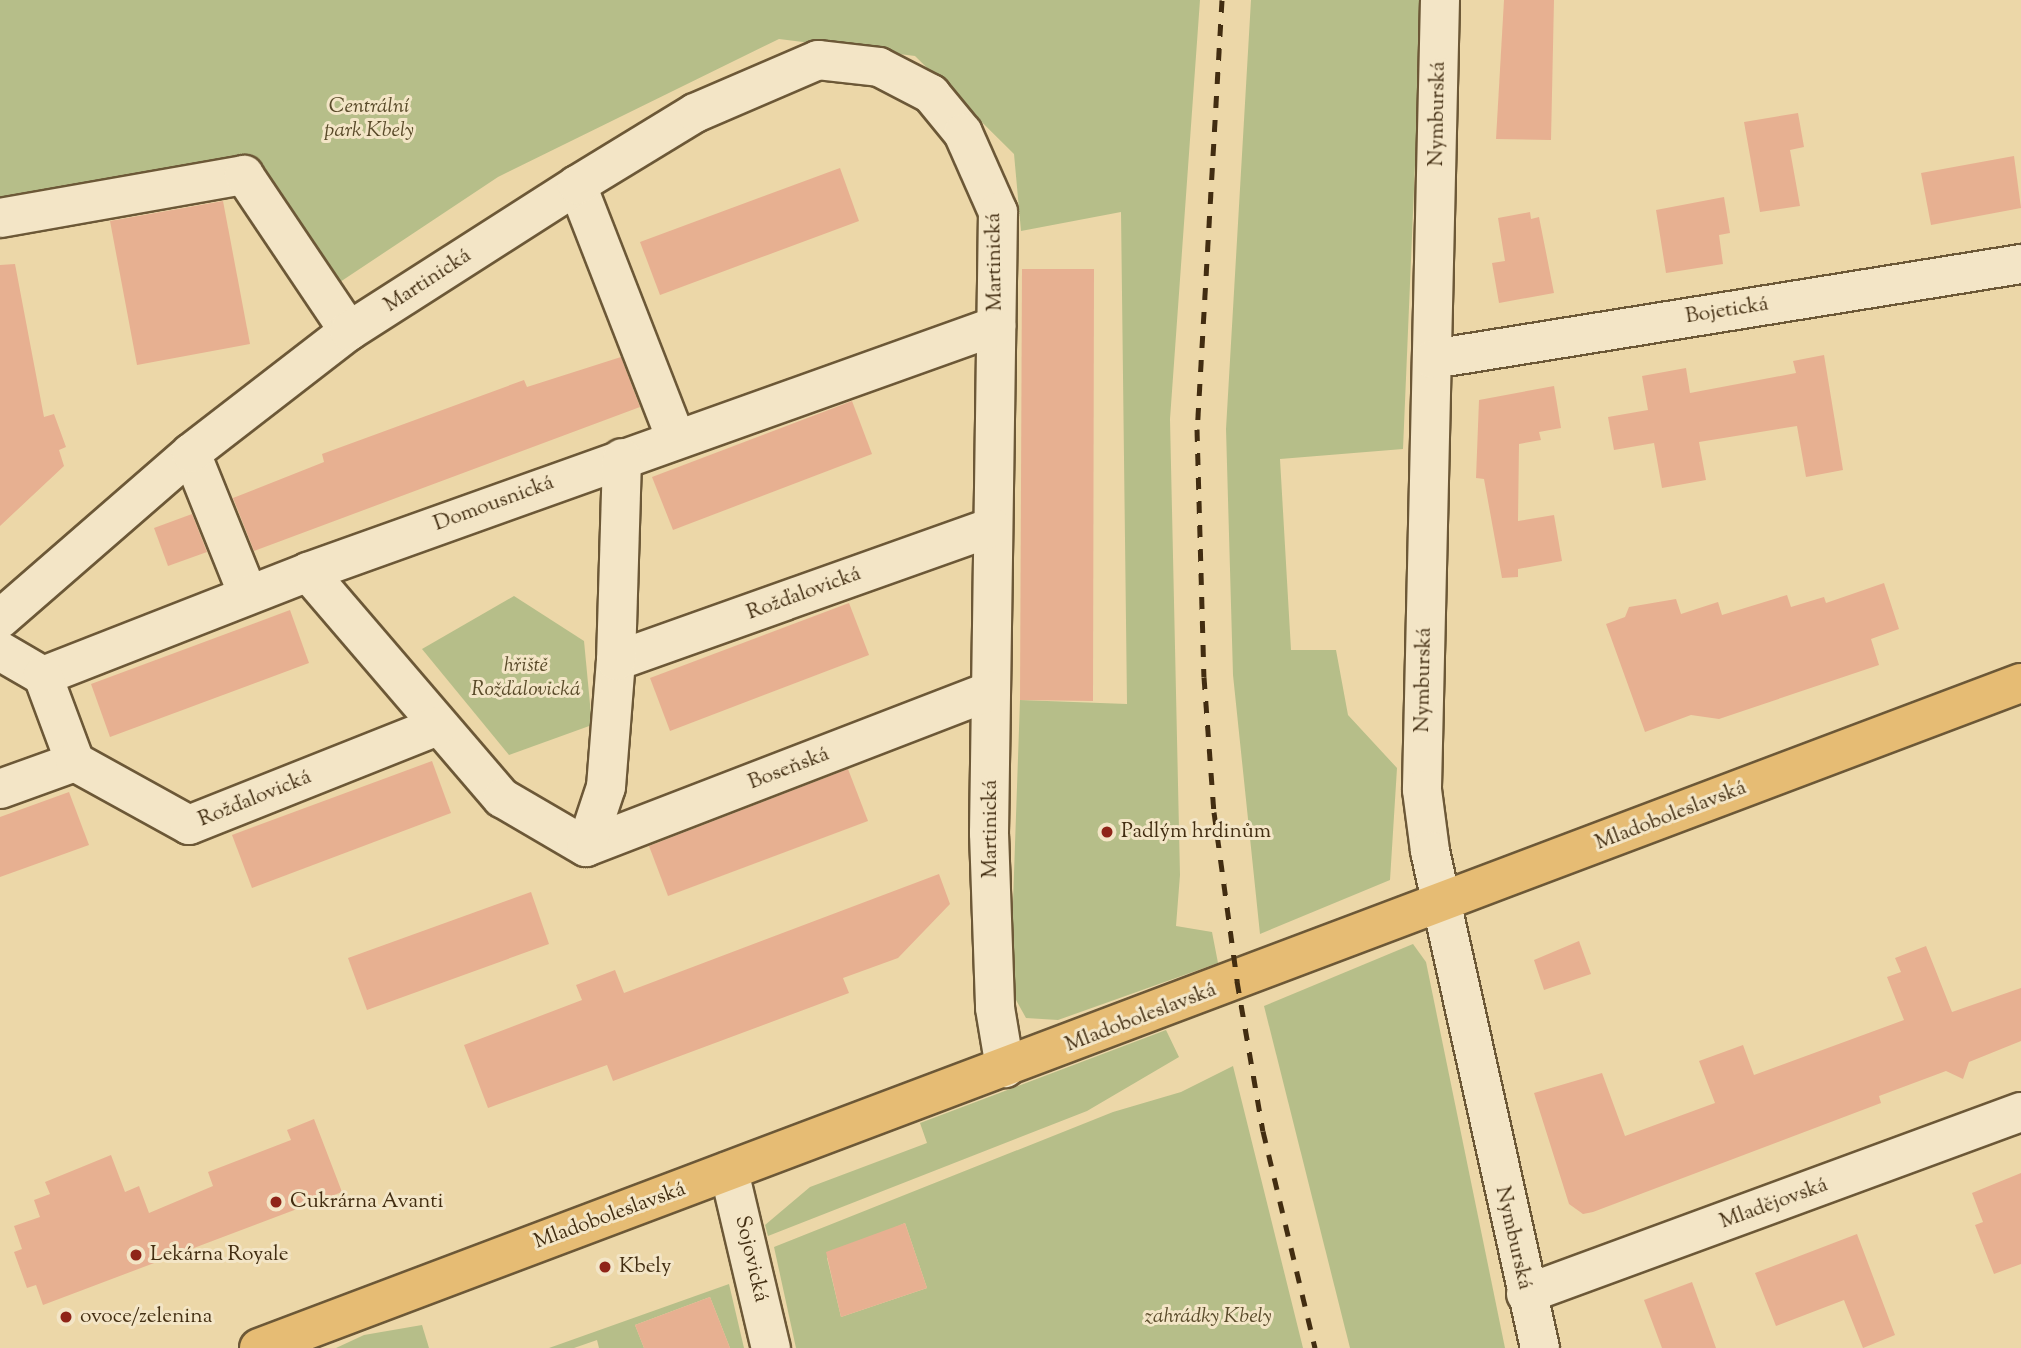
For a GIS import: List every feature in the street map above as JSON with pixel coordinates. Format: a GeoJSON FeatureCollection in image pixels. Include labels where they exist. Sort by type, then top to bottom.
{"type":"FeatureCollection","features":[{"type":"Feature","properties":{"kind":"main road","name":"Mladoboleslavská"},"geometry":{"type":"LineString","coordinates":[[258,1348],[307,1339],[729,1171],[1443,904],[2021,683]]}},
{"type":"Feature","properties":{"kind":"street","name":"Nymburská"},"geometry":{"type":"LineString","coordinates":[[1440,0],[1422,790],[1443,904],[1526,1294],[1540,1348]]}},
{"type":"Feature","properties":{"kind":"street","name":"Martinická"},"geometry":{"type":"LineString","coordinates":[[0,619],[191,453],[349,331],[577,185],[695,113],[818,60],[879,67],[931,94],[963,133],[981,168],[998,212],[991,691],[994,966],[1005,1068]]}},
{"type":"Feature","properties":{"kind":"street"},"geometry":{"type":"LineString","coordinates":[[0,218],[244,175],[349,331]]}},
{"type":"Feature","properties":{"kind":"street"},"geometry":{"type":"LineString","coordinates":[[577,185],[676,439]]}},
{"type":"Feature","properties":{"kind":"street","name":"Bojetická"},"geometry":{"type":"LineString","coordinates":[[1433,359],[2021,264]]}},
{"type":"Feature","properties":{"kind":"street","name":"Domousnická"},"geometry":{"type":"LineString","coordinates":[[43,676],[308,572],[996,326]]}},
{"type":"Feature","properties":{"kind":"street"},"geometry":{"type":"LineString","coordinates":[[191,453],[248,595]]}},
{"type":"Feature","properties":{"kind":"street"},"geometry":{"type":"LineString","coordinates":[[308,572],[502,798],[586,847],[606,787],[617,661],[622,458]]}},
{"type":"Feature","properties":{"kind":"street","name":"Rožďalovická"},"geometry":{"type":"LineString","coordinates":[[617,661],[992,527]]}},
{"type":"Feature","properties":{"kind":"street"},"geometry":{"type":"LineString","coordinates":[[0,651],[43,676],[75,762],[0,789]]}},
{"type":"Feature","properties":{"kind":"street","name":"Boseňská"},"geometry":{"type":"LineString","coordinates":[[586,847],[991,691]]}},
{"type":"Feature","properties":{"kind":"street","name":"Rožďalovická"},"geometry":{"type":"LineString","coordinates":[[75,762],[190,825],[438,726]]}},
{"type":"Feature","properties":{"kind":"street","name":"Mladějovská"},"geometry":{"type":"LineString","coordinates":[[1526,1294],[2021,1112]]}},
{"type":"Feature","properties":{"kind":"street","name":"Sojovická"},"geometry":{"type":"LineString","coordinates":[[729,1171],[771,1348]]}},
{"type":"Feature","properties":{"kind":"green space","name":"Centrální park Kbely"},"geometry":{"type":"Polygon","coordinates":[[[0,0],[1200,0],[1170,419],[1180,875],[1176,926],[1212,932],[1218,963],[1058,1020],[1026,1018],[1010,989],[1020,700],[1127,704],[1121,212],[1021,231],[1014,154],[915,56],[779,39],[498,177],[340,282],[250,156],[0,198],[0,0]]]}},
{"type":"Feature","properties":{"kind":"green space"},"geometry":{"type":"Polygon","coordinates":[[[1251,0],[1422,0],[1403,449],[1280,459],[1291,650],[1336,650],[1348,715],[1397,768],[1390,880],[1260,934],[1233,675],[1226,429],[1251,0]]]}},
{"type":"Feature","properties":{"kind":"green space","name":"hřiště Rožďalovická"},"geometry":{"type":"Polygon","coordinates":[[[514,596],[584,641],[592,725],[509,755],[422,649],[514,596]]]}},
{"type":"Feature","properties":{"kind":"green space"},"geometry":{"type":"Polygon","coordinates":[[[1413,944],[1426,962],[1505,1348],[1350,1348],[1264,1006],[1413,944]]]}},
{"type":"Feature","properties":{"kind":"green space"},"geometry":{"type":"Polygon","coordinates":[[[1166,1030],[1179,1057],[1087,1111],[768,1236],[765,1225],[810,1187],[927,1143],[920,1123],[1166,1030]]]}},
{"type":"Feature","properties":{"kind":"green space","name":"zahrádky Kbely"},"geometry":{"type":"Polygon","coordinates":[[[1233,1066],[1303,1348],[796,1348],[774,1247],[1113,1112],[1181,1092],[1233,1066]],[[905,1223],[827,1258],[841,1317],[927,1288],[905,1223]]]}},
{"type":"Feature","properties":{"kind":"green space"},"geometry":{"type":"Polygon","coordinates":[[[729,1284],[744,1348],[730,1348],[710,1297],[635,1325],[644,1348],[599,1348],[597,1340],[574,1348],[549,1348],[729,1284]]]}},
{"type":"Feature","properties":{"kind":"green space"},"geometry":{"type":"Polygon","coordinates":[[[422,1325],[429,1348],[336,1348],[364,1335],[422,1325]]]}},
{"type":"Feature","properties":{"kind":"building"},"geometry":{"type":"Polygon","coordinates":[[[1504,0],[1554,0],[1551,140],[1496,139],[1504,0]]]}},
{"type":"Feature","properties":{"kind":"building"},"geometry":{"type":"Polygon","coordinates":[[[1798,113],[1804,147],[1790,150],[1800,206],[1760,212],[1744,122],[1798,113]]]}},
{"type":"Feature","properties":{"kind":"building"},"geometry":{"type":"Polygon","coordinates":[[[2014,156],[2021,208],[1931,225],[1921,173],[2014,156]]]}},
{"type":"Feature","properties":{"kind":"building"},"geometry":{"type":"Polygon","coordinates":[[[840,168],[859,221],[660,295],[640,242],[840,168]]]}},
{"type":"Feature","properties":{"kind":"building"},"geometry":{"type":"Polygon","coordinates":[[[1724,197],[1730,233],[1719,235],[1723,264],[1666,273],[1656,210],[1724,197]]]}},
{"type":"Feature","properties":{"kind":"building"},"geometry":{"type":"Polygon","coordinates":[[[223,201],[250,344],[137,365],[110,221],[223,201]]]}},
{"type":"Feature","properties":{"kind":"building"},"geometry":{"type":"Polygon","coordinates":[[[1530,212],[1531,219],[1539,217],[1554,293],[1499,303],[1492,263],[1505,261],[1498,218],[1530,212]]]}},
{"type":"Feature","properties":{"kind":"building"},"geometry":{"type":"Polygon","coordinates":[[[15,264],[44,417],[54,414],[66,447],[59,450],[64,466],[0,526],[0,265],[15,264]]]}},
{"type":"Feature","properties":{"kind":"building"},"geometry":{"type":"Polygon","coordinates":[[[1022,269],[1094,269],[1093,701],[1020,700],[1022,269]]]}},
{"type":"Feature","properties":{"kind":"building"},"geometry":{"type":"Polygon","coordinates":[[[1824,355],[1843,470],[1806,477],[1797,426],[1699,442],[1706,480],[1662,488],[1654,443],[1614,450],[1608,417],[1648,410],[1642,376],[1686,368],[1690,393],[1796,373],[1793,361],[1824,355]]]}},
{"type":"Feature","properties":{"kind":"building"},"geometry":{"type":"Polygon","coordinates":[[[621,357],[640,407],[254,551],[233,498],[324,462],[322,454],[524,380],[527,387],[621,357]]]}},
{"type":"Feature","properties":{"kind":"building"},"geometry":{"type":"Polygon","coordinates":[[[1554,386],[1561,428],[1539,432],[1541,440],[1519,444],[1518,521],[1554,515],[1562,561],[1518,569],[1518,577],[1502,578],[1484,479],[1476,478],[1479,400],[1554,386]]]}},
{"type":"Feature","properties":{"kind":"building"},"geometry":{"type":"Polygon","coordinates":[[[852,401],[872,454],[673,530],[652,477],[852,401]]]}},
{"type":"Feature","properties":{"kind":"building"},"geometry":{"type":"Polygon","coordinates":[[[192,514],[207,552],[168,566],[154,528],[192,514]]]}},
{"type":"Feature","properties":{"kind":"building"},"geometry":{"type":"Polygon","coordinates":[[[1884,583],[1899,629],[1871,639],[1879,665],[1719,719],[1691,715],[1645,732],[1606,624],[1625,617],[1629,607],[1676,599],[1681,614],[1718,602],[1722,615],[1787,595],[1791,607],[1824,597],[1826,603],[1884,583]]]}},
{"type":"Feature","properties":{"kind":"building"},"geometry":{"type":"Polygon","coordinates":[[[849,603],[869,655],[670,731],[650,678],[849,603]]]}},
{"type":"Feature","properties":{"kind":"building"},"geometry":{"type":"Polygon","coordinates":[[[290,610],[309,663],[110,737],[91,684],[290,610]]]}},
{"type":"Feature","properties":{"kind":"building"},"geometry":{"type":"Polygon","coordinates":[[[432,761],[451,813],[252,888],[232,835],[432,761]]]}},
{"type":"Feature","properties":{"kind":"building"},"geometry":{"type":"Polygon","coordinates":[[[848,769],[868,821],[668,896],[649,846],[848,769]]]}},
{"type":"Feature","properties":{"kind":"building"},"geometry":{"type":"Polygon","coordinates":[[[69,792],[89,845],[0,877],[0,817],[69,792]]]}},
{"type":"Feature","properties":{"kind":"building"},"geometry":{"type":"Polygon","coordinates":[[[939,874],[950,904],[898,958],[843,978],[849,993],[613,1081],[607,1065],[488,1108],[464,1045],[582,1000],[576,985],[615,970],[624,993],[939,874]]]}},
{"type":"Feature","properties":{"kind":"building"},"geometry":{"type":"Polygon","coordinates":[[[531,892],[549,944],[367,1010],[348,958],[531,892]]]}},
{"type":"Feature","properties":{"kind":"building"},"geometry":{"type":"Polygon","coordinates":[[[1579,941],[1591,974],[1544,990],[1534,960],[1579,941]]]}},
{"type":"Feature","properties":{"kind":"building"},"geometry":{"type":"Polygon","coordinates":[[[1926,946],[1952,1012],[2021,988],[2021,1041],[1969,1062],[1963,1079],[1946,1071],[1879,1096],[1881,1103],[1593,1212],[1583,1214],[1569,1204],[1534,1093],[1602,1073],[1625,1136],[1715,1103],[1699,1061],[1743,1045],[1754,1075],[1904,1020],[1887,977],[1901,972],[1895,958],[1926,946]]]}},
{"type":"Feature","properties":{"kind":"building"},"geometry":{"type":"Polygon","coordinates":[[[314,1119],[342,1192],[43,1305],[36,1285],[27,1288],[14,1252],[22,1249],[14,1226],[40,1217],[34,1200],[50,1194],[45,1182],[111,1155],[125,1192],[139,1186],[149,1213],[213,1186],[208,1172],[291,1140],[287,1130],[314,1119]]]}},
{"type":"Feature","properties":{"kind":"building"},"geometry":{"type":"Polygon","coordinates":[[[2021,1173],[2021,1264],[1994,1274],[1975,1225],[1983,1222],[1972,1193],[2021,1173]]]}},
{"type":"Feature","properties":{"kind":"building"},"geometry":{"type":"Polygon","coordinates":[[[905,1223],[927,1288],[841,1317],[826,1252],[905,1223]]]}},
{"type":"Feature","properties":{"kind":"building"},"geometry":{"type":"Polygon","coordinates":[[[1857,1234],[1895,1335],[1863,1348],[1844,1300],[1776,1326],[1755,1273],[1857,1234]]]}},
{"type":"Feature","properties":{"kind":"building"},"geometry":{"type":"Polygon","coordinates":[[[1692,1282],[1716,1348],[1662,1348],[1644,1300],[1692,1282]]]}},
{"type":"Feature","properties":{"kind":"building"},"geometry":{"type":"Polygon","coordinates":[[[710,1297],[730,1348],[644,1348],[635,1325],[710,1297]]]}},
{"type":"Feature","properties":{"kind":"railway"},"geometry":{"type":"LineString","coordinates":[[1222,0],[1197,429],[1204,677],[1214,812],[1237,981],[1263,1131],[1315,1348]]}},
{"type":"Feature","properties":{"kind":"place","name":"Padlým hrdinům"},"geometry":{"type":"Point","coordinates":[1107,832]}},
{"type":"Feature","properties":{"kind":"place","name":"Cukrárna Avanti"},"geometry":{"type":"Point","coordinates":[276,1202]}},
{"type":"Feature","properties":{"kind":"place","name":"Lekárna Royale"},"geometry":{"type":"Point","coordinates":[136,1255]}},
{"type":"Feature","properties":{"kind":"place","name":"Kbely"},"geometry":{"type":"Point","coordinates":[605,1267]}},
{"type":"Feature","properties":{"kind":"place","name":"ovoce/zelenina"},"geometry":{"type":"Point","coordinates":[66,1317]}}]}
